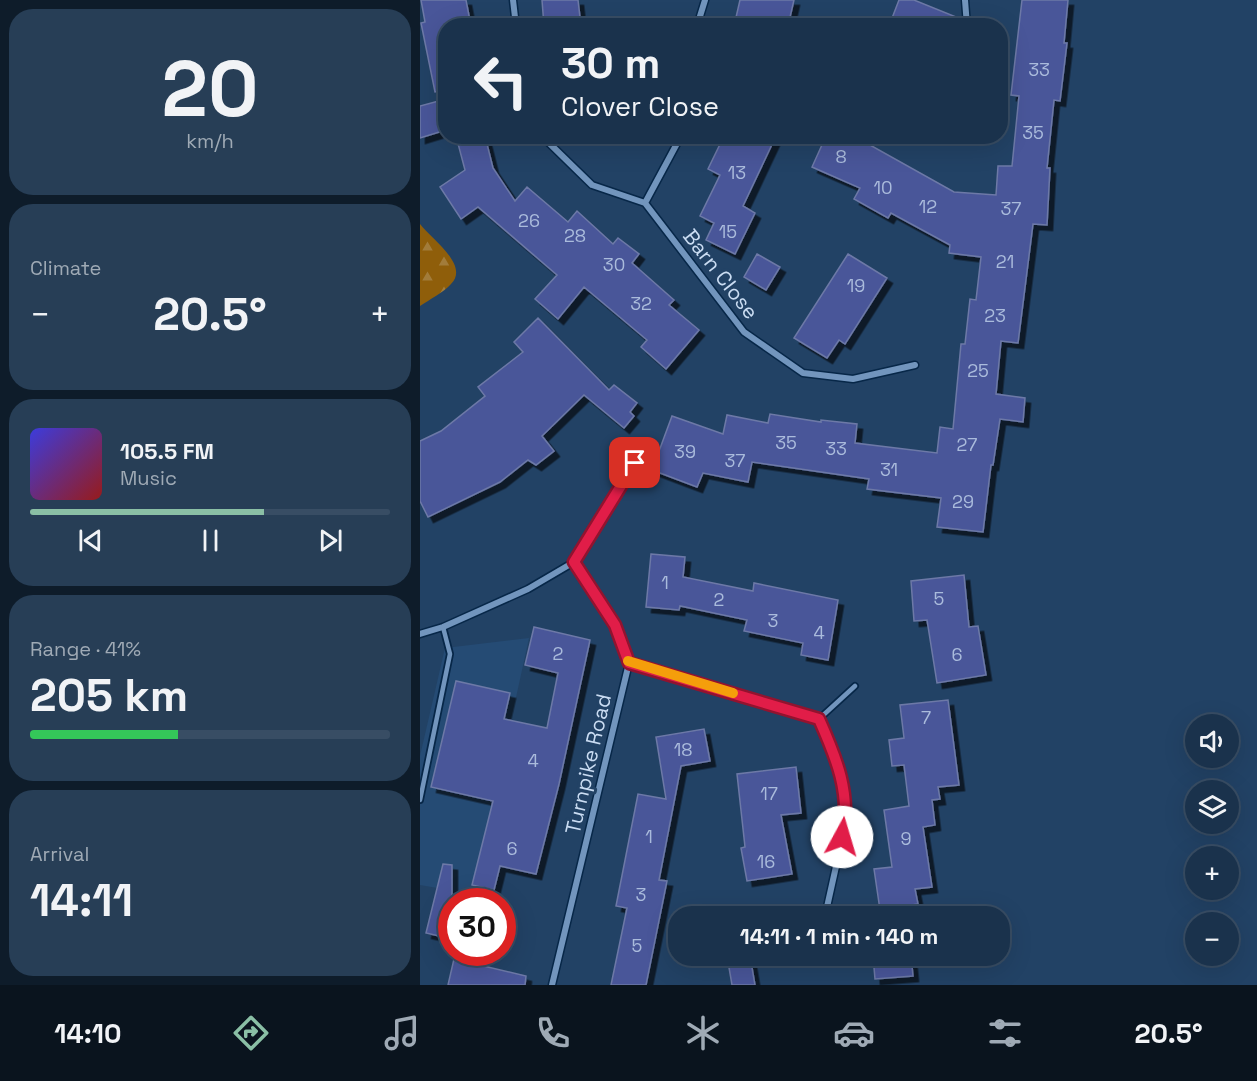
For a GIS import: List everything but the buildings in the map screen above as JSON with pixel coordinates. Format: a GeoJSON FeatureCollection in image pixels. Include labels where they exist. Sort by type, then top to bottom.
{"type":"FeatureCollection","features":[{"type":"Feature","properties":{"kind":"street"},"geometry":{"type":"LineString","coordinates":[[513,0],[515,18]]}},
{"type":"Feature","properties":{"kind":"street"},"geometry":{"type":"LineString","coordinates":[[699,18],[705,0]]}},
{"type":"Feature","properties":{"kind":"street"},"geometry":{"type":"LineString","coordinates":[[965,0],[966,18]]}},
{"type":"Feature","properties":{"kind":"street"},"geometry":{"type":"LineString","coordinates":[[550,144],[592,185],[645,203],[677,144]]}},
{"type":"Feature","properties":{"kind":"street","name":"Barn Close"},"geometry":{"type":"LineString","coordinates":[[645,203],[744,332],[803,373],[853,379],[915,365]]}},
{"type":"Feature","properties":{"kind":"street"},"geometry":{"type":"LineString","coordinates":[[420,634],[443,627],[528,589],[574,562],[635,463]]}},
{"type":"Feature","properties":{"kind":"street"},"geometry":{"type":"LineString","coordinates":[[574,562],[615,625],[629,663],[819,719],[839,765],[847,817],[827,906]]}},
{"type":"Feature","properties":{"kind":"street","name":"Turnpike Road"},"geometry":{"type":"LineString","coordinates":[[552,985],[629,663]]}},
{"type":"Feature","properties":{"kind":"lane"},"geometry":{"type":"LineString","coordinates":[[420,800],[450,654],[443,627]]}},
{"type":"Feature","properties":{"kind":"lane"},"geometry":{"type":"LineString","coordinates":[[819,719],[855,686]]}},
{"type":"Feature","properties":{"kind":"shaded area"},"geometry":{"type":"Polygon","coordinates":[[[529,638],[474,888],[438,888],[420,885],[420,756],[445,648],[529,638]]]}},
{"type":"Feature","properties":{"kind":"green space"},"geometry":{"type":"Polygon","coordinates":[[[420,224],[447,252],[456,269],[456,277],[440,293],[420,306],[420,224]]]}},
{"type":"Feature","properties":{"kind":"slow traffic"},"geometry":{"type":"LineString","coordinates":[[628,661],[733,693]]}},
{"type":"Feature","properties":{"kind":"route"},"geometry":{"type":"LineString","coordinates":[[635,463],[574,562],[615,625],[629,663],[819,719],[839,765],[847,817],[842,837]]}}]}
